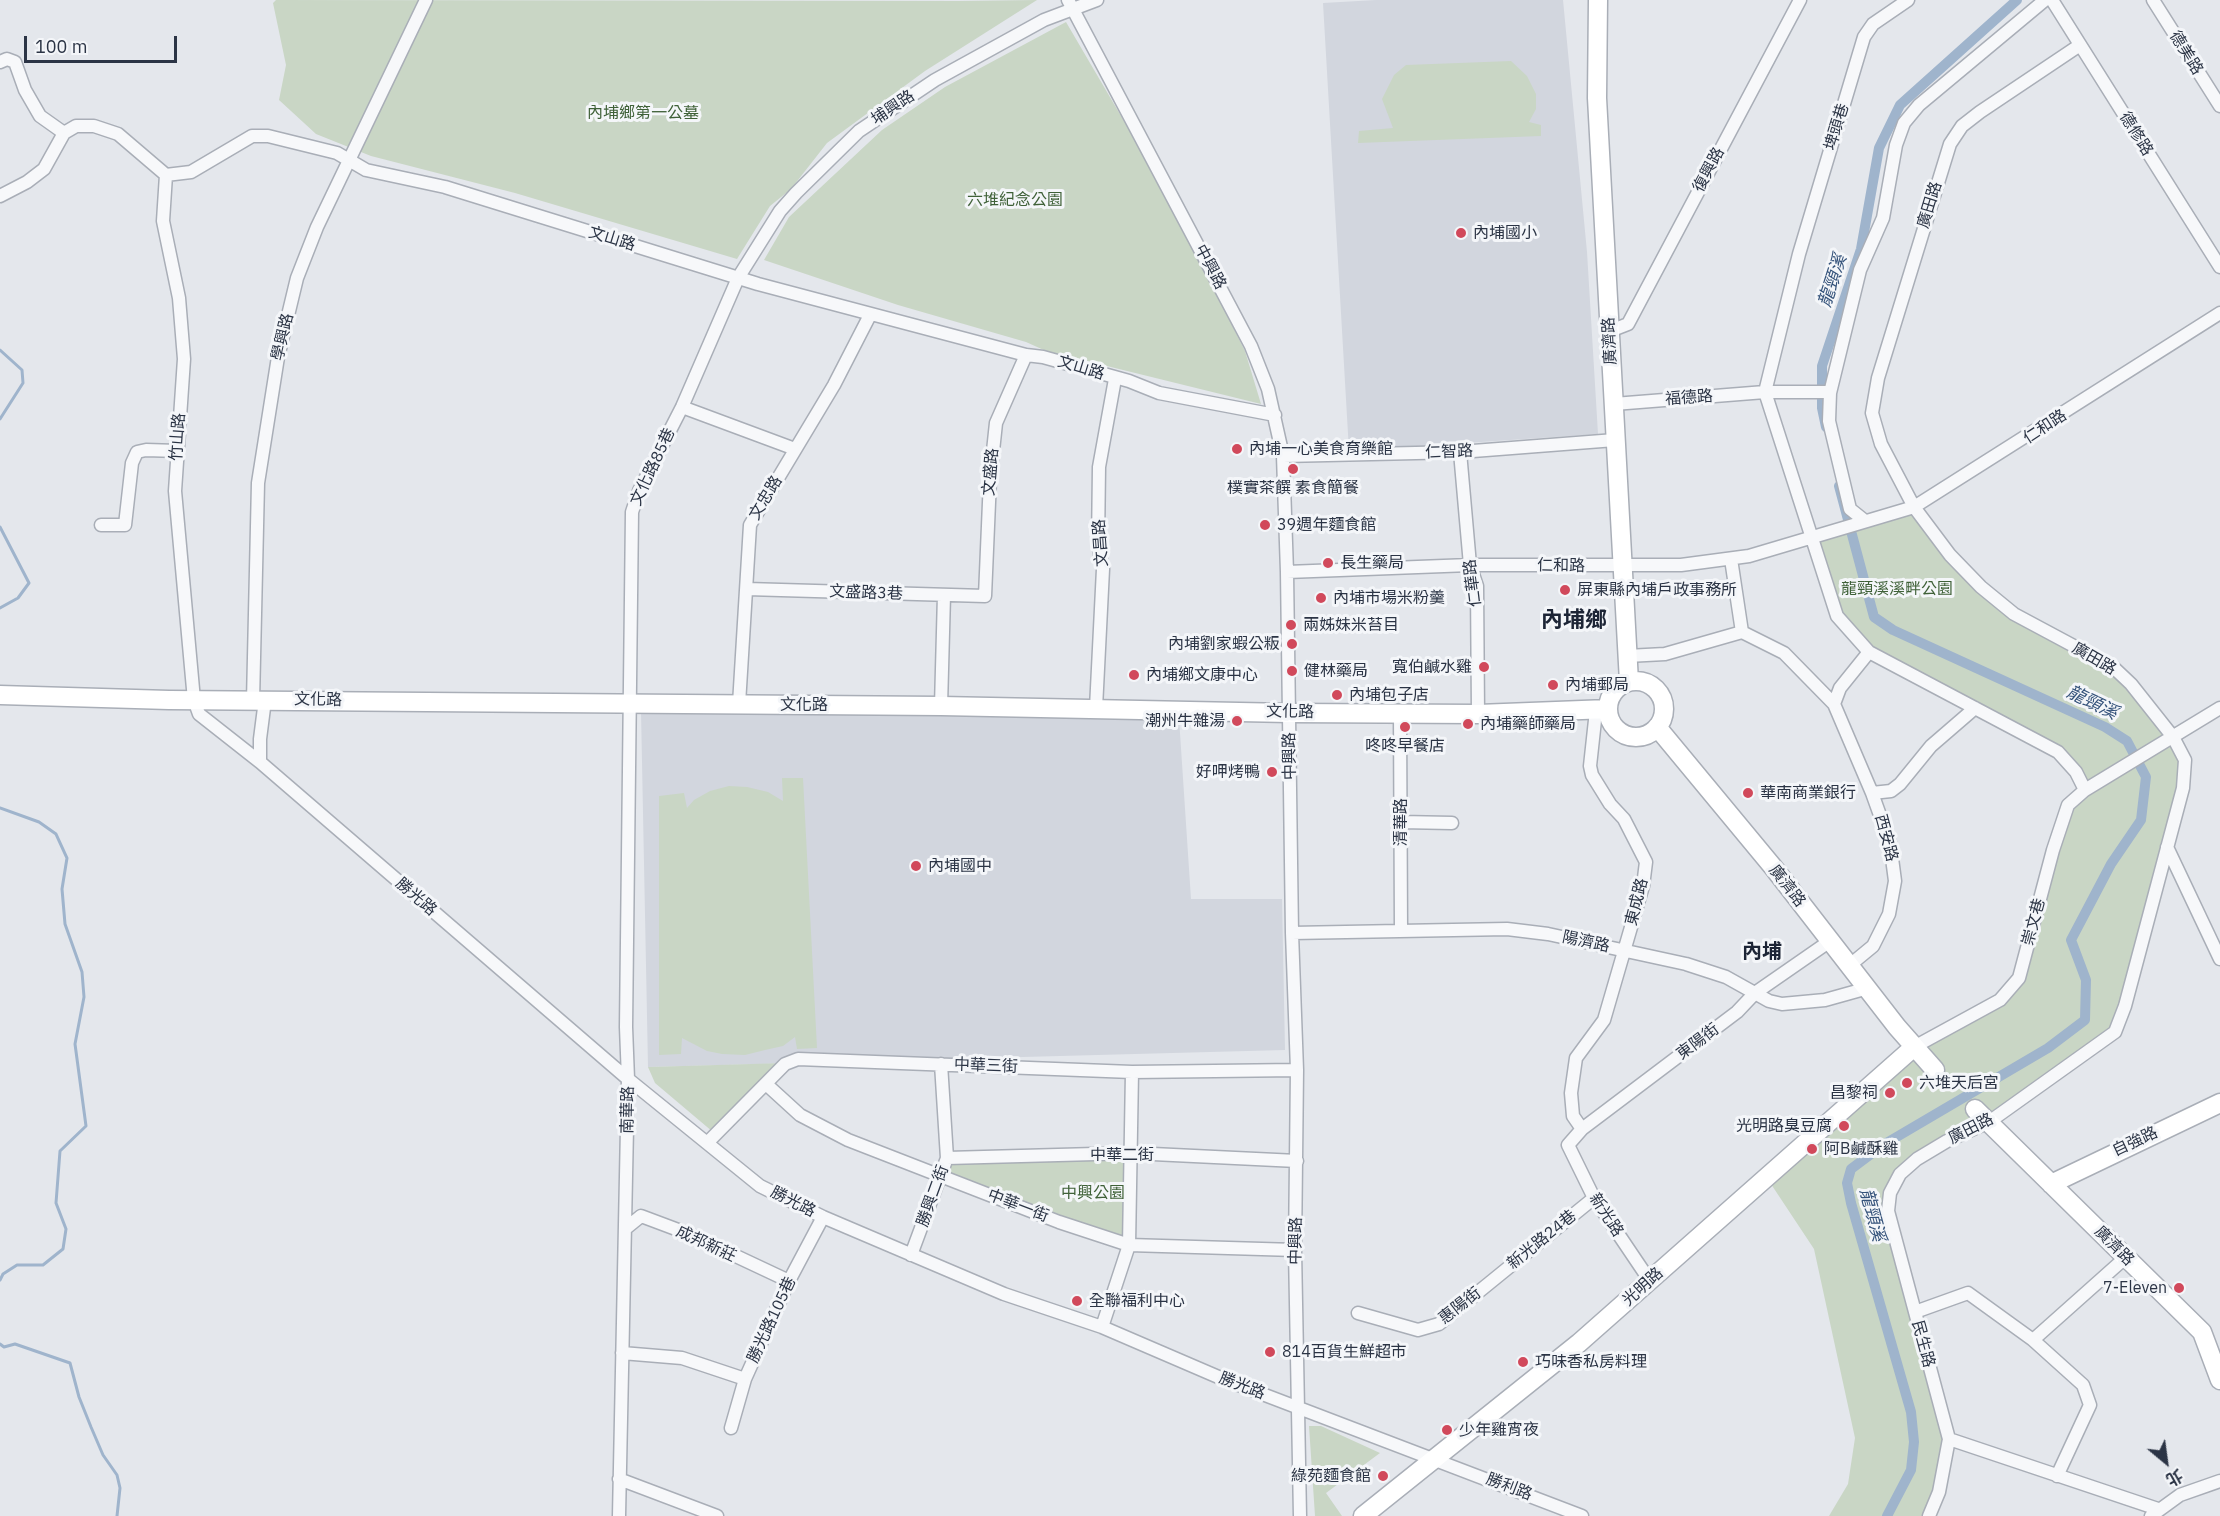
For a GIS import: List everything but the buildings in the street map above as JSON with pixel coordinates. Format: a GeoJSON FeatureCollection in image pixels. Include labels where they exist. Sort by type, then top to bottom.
{"type":"FeatureCollection","features":[{"type":"Feature","properties":{"kind":"main road","name":"廣濟路"},"geometry":{"type":"LineString","coordinates":[[1598,0],[1597,98],[1629,682]]}},
{"type":"Feature","properties":{"kind":"main road"},"geometry":{"type":"LineString","coordinates":[[1629,682],[1648,685],[1661,699],[1662,718],[1657,727],[1643,736],[1626,736],[1613,725],[1602,710],[1614,692],[1629,682]]}},
{"type":"Feature","properties":{"kind":"main road","name":"文化路"},"geometry":{"type":"LineString","coordinates":[[0,695],[259,701],[941,706],[1478,714],[1602,710]]}},
{"type":"Feature","properties":{"kind":"main road","name":"廣濟路"},"geometry":{"type":"LineString","coordinates":[[1657,727],[1914,1047],[1935,1070]]}},
{"type":"Feature","properties":{"kind":"main road","name":"光明路"},"geometry":{"type":"LineString","coordinates":[[1363,1516],[1579,1343],[1914,1047]]}},
{"type":"Feature","properties":{"kind":"main road","name":"自強路"},"geometry":{"type":"LineString","coordinates":[[2051,1184],[2220,1103]]}},
{"type":"Feature","properties":{"kind":"main road","name":"廣濟路"},"geometry":{"type":"LineString","coordinates":[[1975,1110],[2202,1332]]}},
{"type":"Feature","properties":{"kind":"main road"},"geometry":{"type":"LineString","coordinates":[[2202,1332],[2220,1338]]}},
{"type":"Feature","properties":{"kind":"main road"},"geometry":{"type":"LineString","coordinates":[[2202,1332],[2220,1380]]}},
{"type":"Feature","properties":{"kind":"street","name":"學興路"},"geometry":{"type":"LineString","coordinates":[[259,701],[254,540],[264,426],[297,278],[348,160],[426,0]]}},
{"type":"Feature","properties":{"kind":"street","name":"埔興路"},"geometry":{"type":"LineString","coordinates":[[738,278],[780,211],[859,131],[934,80],[1071,4],[1097,0]]}},
{"type":"Feature","properties":{"kind":"street","name":"復興路"},"geometry":{"type":"LineString","coordinates":[[1610,330],[1628,324],[1800,0]]}},
{"type":"Feature","properties":{"kind":"street","name":"埤頭巷"},"geometry":{"type":"LineString","coordinates":[[1765,392],[1794,273],[1864,37],[1873,24],[1908,0]]}},
{"type":"Feature","properties":{"kind":"street"},"geometry":{"type":"LineString","coordinates":[[1863,522],[1851,509],[1829,421],[1830,393],[1860,270],[1883,218],[1896,145],[1904,123],[1919,105],[2045,0]]}},
{"type":"Feature","properties":{"kind":"street","name":"德修路"},"geometry":{"type":"LineString","coordinates":[[2052,0],[2220,267]]}},
{"type":"Feature","properties":{"kind":"street","name":"德美路"},"geometry":{"type":"LineString","coordinates":[[2153,0],[2220,106]]}},
{"type":"Feature","properties":{"kind":"street","name":"中興路"},"geometry":{"type":"LineString","coordinates":[[1071,4],[1251,346],[1275,415],[1283,456],[1287,572],[1292,933],[1297,1070],[1295,1250],[1300,1516]]}},
{"type":"Feature","properties":{"kind":"street","name":"廣田路"},"geometry":{"type":"LineString","coordinates":[[1915,1312],[1888,1211],[1890,1193],[1900,1173],[1917,1159],[1947,1141],[1989,1122],[2115,1032],[2125,1006],[2183,788],[2185,760],[2173,737],[2131,684],[2113,667],[2014,614],[1981,587],[1950,555],[1914,507],[1881,444],[1872,412],[1878,378],[1950,144],[1962,126],[1980,112],[2080,45]]}},
{"type":"Feature","properties":{"kind":"street"},"geometry":{"type":"LineString","coordinates":[[0,62],[7,59],[15,62],[25,90],[40,116],[64,133]]}},
{"type":"Feature","properties":{"kind":"street"},"geometry":{"type":"LineString","coordinates":[[0,196],[27,182],[44,169],[64,133],[76,126],[118,134],[165,175]]}},
{"type":"Feature","properties":{"kind":"street","name":"文山路"},"geometry":{"type":"LineString","coordinates":[[165,175],[191,172],[252,136],[268,136],[337,153],[366,170],[445,187],[738,278],[870,315],[1026,355],[1043,357],[1115,379],[1129,381],[1159,393],[1275,415]]}},
{"type":"Feature","properties":{"kind":"street","name":"竹山路"},"geometry":{"type":"LineString","coordinates":[[165,175],[163,221],[179,298],[184,359],[175,491],[194,700]]}},
{"type":"Feature","properties":{"kind":"street","name":"文化路85巷"},"geometry":{"type":"LineString","coordinates":[[630,704],[632,512],[639,491],[682,407],[738,278]]}},
{"type":"Feature","properties":{"kind":"street","name":"仁和路"},"geometry":{"type":"LineString","coordinates":[[1287,572],[1470,565],[1702,564],[1731,559],[1812,537],[1914,507],[2220,313]]}},
{"type":"Feature","properties":{"kind":"street","name":"文忠路"},"geometry":{"type":"LineString","coordinates":[[739,704],[750,525],[834,385],[870,315]]}},
{"type":"Feature","properties":{"kind":"street","name":"文盛路"},"geometry":{"type":"LineString","coordinates":[[985,596],[990,479],[996,423],[1026,355]]}},
{"type":"Feature","properties":{"kind":"street","name":"文昌路"},"geometry":{"type":"LineString","coordinates":[[1096,708],[1103,569],[1098,544],[1099,467],[1115,379]]}},
{"type":"Feature","properties":{"kind":"street"},"geometry":{"type":"LineString","coordinates":[[1765,392],[1837,616],[1869,652],[2058,752],[2076,772],[2085,790]]}},
{"type":"Feature","properties":{"kind":"street","name":"福德路"},"geometry":{"type":"LineString","coordinates":[[1614,404],[1765,392],[1826,393]]}},
{"type":"Feature","properties":{"kind":"street"},"geometry":{"type":"LineString","coordinates":[[682,407],[795,449]]}},
{"type":"Feature","properties":{"kind":"street","name":"仁智路"},"geometry":{"type":"LineString","coordinates":[[1283,456],[1460,452],[1615,440]]}},
{"type":"Feature","properties":{"kind":"street"},"geometry":{"type":"LineString","coordinates":[[101,525],[125,525],[132,463],[137,452],[177,451]]}},
{"type":"Feature","properties":{"kind":"street","name":"仁華路"},"geometry":{"type":"LineString","coordinates":[[1460,452],[1470,565],[1477,586],[1478,714]]}},
{"type":"Feature","properties":{"kind":"street"},"geometry":{"type":"LineString","coordinates":[[1627,656],[1665,654],[1742,632],[1731,559]]}},
{"type":"Feature","properties":{"kind":"street","name":"文盛路3巷"},"geometry":{"type":"LineString","coordinates":[[747,589],[985,596]]}},
{"type":"Feature","properties":{"kind":"street"},"geometry":{"type":"LineString","coordinates":[[941,706],[944,595]]}},
{"type":"Feature","properties":{"kind":"street","name":"西安路"},"geometry":{"type":"LineString","coordinates":[[1742,632],[1785,653],[1834,704],[1872,793],[1890,843],[1895,881],[1889,914],[1873,946],[1850,965]]}},
{"type":"Feature","properties":{"kind":"street"},"geometry":{"type":"LineString","coordinates":[[1834,704],[1840,688],[1869,652]]}},
{"type":"Feature","properties":{"kind":"street","name":"勝光路"},"geometry":{"type":"LineString","coordinates":[[194,700],[200,714],[260,762],[628,1079],[760,1186],[823,1217],[1004,1294],[1101,1327],[1223,1379],[1398,1447],[1435,1459]]}},
{"type":"Feature","properties":{"kind":"street"},"geometry":{"type":"LineString","coordinates":[[259,701],[260,762]]}},
{"type":"Feature","properties":{"kind":"street","name":"南華路"},"geometry":{"type":"LineString","coordinates":[[619,1516],[628,1079],[626,1027],[630,704]]}},
{"type":"Feature","properties":{"kind":"street"},"geometry":{"type":"LineString","coordinates":[[1872,793],[1891,791],[1900,784],[1930,746],[1975,708]]}},
{"type":"Feature","properties":{"kind":"street","name":"崇文巷"},"geometry":{"type":"LineString","coordinates":[[1914,1047],[2000,1000],[2019,978],[2063,816],[2068,805],[2085,790],[2144,752],[2220,708]]}},
{"type":"Feature","properties":{"kind":"street","name":"東成路"},"geometry":{"type":"LineString","coordinates":[[1582,1129],[1574,1116],[1571,1093],[1576,1058],[1604,1020],[1643,886],[1646,862],[1624,819],[1610,804],[1592,775],[1590,766],[1602,710]]}},
{"type":"Feature","properties":{"kind":"street","name":"清華路"},"geometry":{"type":"LineString","coordinates":[[1400,713],[1401,931]]}},
{"type":"Feature","properties":{"kind":"street"},"geometry":{"type":"LineString","coordinates":[[1401,822],[1452,823]]}},
{"type":"Feature","properties":{"kind":"street"},"geometry":{"type":"LineString","coordinates":[[2167,847],[2220,959]]}},
{"type":"Feature","properties":{"kind":"street","name":"陽濟路"},"geometry":{"type":"LineString","coordinates":[[1292,933],[1507,929],[1548,934],[1686,964],[1726,977],[1755,993],[1782,1004],[1825,1000],[1868,988]]}},
{"type":"Feature","properties":{"kind":"street","name":"東陽街"},"geometry":{"type":"LineString","coordinates":[[1568,1145],[1582,1129],[1737,1012],[1755,993],[1830,941]]}},
{"type":"Feature","properties":{"kind":"street","name":"中華三街"},"geometry":{"type":"LineString","coordinates":[[708,1142],[785,1064],[798,1059],[1132,1072],[1297,1070]]}},
{"type":"Feature","properties":{"kind":"street","name":"勝興二街"},"geometry":{"type":"LineString","coordinates":[[911,1255],[942,1177],[947,1158],[941,1065]]}},
{"type":"Feature","properties":{"kind":"street"},"geometry":{"type":"LineString","coordinates":[[1101,1327],[1129,1245],[1132,1072]]}},
{"type":"Feature","properties":{"kind":"street","name":"中華一街"},"geometry":{"type":"LineString","coordinates":[[766,1084],[800,1114],[848,1140],[1059,1222],[1129,1245],[1295,1250]]}},
{"type":"Feature","properties":{"kind":"street","name":"新光路"},"geometry":{"type":"LineString","coordinates":[[1568,1145],[1594,1198],[1650,1281]]}},
{"type":"Feature","properties":{"kind":"street","name":"中華二街"},"geometry":{"type":"LineString","coordinates":[[947,1158],[1132,1153],[1297,1161]]}},
{"type":"Feature","properties":{"kind":"street","name":"新光路24巷"},"geometry":{"type":"LineString","coordinates":[[1491,1282],[1594,1198]]}},
{"type":"Feature","properties":{"kind":"street","name":"成邦新莊"},"geometry":{"type":"LineString","coordinates":[[625,1229],[641,1216],[689,1234],[789,1281]]}},
{"type":"Feature","properties":{"kind":"street","name":"勝光路105巷"},"geometry":{"type":"LineString","coordinates":[[731,1428],[745,1380],[789,1281],[823,1217]]}},
{"type":"Feature","properties":{"kind":"street"},"geometry":{"type":"LineString","coordinates":[[2033,1340],[2126,1258]]}},
{"type":"Feature","properties":{"kind":"street","name":"惠陽街"},"geometry":{"type":"LineString","coordinates":[[1358,1313],[1418,1330],[1439,1324],[1491,1282]]}},
{"type":"Feature","properties":{"kind":"street","name":"民生路"},"geometry":{"type":"LineString","coordinates":[[1929,1516],[1939,1492],[1949,1439],[1915,1312],[1968,1293],[2033,1340],[2084,1385],[2090,1405],[2057,1476]]}},
{"type":"Feature","properties":{"kind":"street"},"geometry":{"type":"LineString","coordinates":[[622,1353],[682,1358],[745,1380]]}},
{"type":"Feature","properties":{"kind":"street"},"geometry":{"type":"LineString","coordinates":[[1949,1439],[2155,1512],[2180,1495],[2220,1481]]}},
{"type":"Feature","properties":{"kind":"street","name":"勝利路"},"geometry":{"type":"LineString","coordinates":[[1435,1459],[1582,1516]]}},
{"type":"Feature","properties":{"kind":"street"},"geometry":{"type":"LineString","coordinates":[[620,1479],[717,1516]]}},
{"type":"Feature","properties":{"kind":"shaded area","name":"內埔國小"},"geometry":{"type":"Polygon","coordinates":[[[1376,0],[1563,0],[1587,252],[1598,434],[1349,451],[1323,3],[1376,0]]]}},
{"type":"Feature","properties":{"kind":"shaded area","name":"內埔國中"},"geometry":{"type":"Polygon","coordinates":[[[641,711],[1179,718],[1191,899],[1282,899],[1285,1050],[648,1067],[641,711]]]}},
{"type":"Feature","properties":{"kind":"green space","name":"內埔鄉第一公墓"},"geometry":{"type":"Polygon","coordinates":[[[276,0],[1037,0],[925,71],[827,143],[791,189],[770,206],[737,259],[515,193],[371,156],[316,134],[279,100],[286,65],[273,3],[276,0]]]}},
{"type":"Feature","properties":{"kind":"green space","name":"六堆紀念公園"},"geometry":{"type":"Polygon","coordinates":[[[1066,22],[1162,186],[1245,351],[1261,404],[1046,351],[1026,342],[898,305],[764,260],[789,217],[882,130],[945,87],[1066,22]]]}},
{"type":"Feature","properties":{"kind":"green space"},"geometry":{"type":"Polygon","coordinates":[[[1511,61],[1527,76],[1536,94],[1536,109],[1529,122],[1541,125],[1541,136],[1358,143],[1359,131],[1393,128],[1382,99],[1394,75],[1406,65],[1511,61]]]}},
{"type":"Feature","properties":{"kind":"green space","name":"龍頸溪溪畔公園"},"geometry":{"type":"Polygon","coordinates":[[[1914,507],[1981,587],[2113,667],[2173,737],[2183,788],[2115,1032],[1900,1174],[1888,1211],[1949,1439],[1929,1516],[1829,1516],[1848,1484],[1855,1438],[1814,1249],[1767,1178],[1911,1046],[1967,1019],[2019,978],[2063,816],[2084,790],[2058,752],[1869,652],[1837,616],[1812,537],[1914,507]]]}},
{"type":"Feature","properties":{"kind":"green space"},"geometry":{"type":"Polygon","coordinates":[[[782,778],[803,778],[817,1048],[797,1049],[795,1037],[783,1046],[745,1055],[722,1054],[707,1051],[682,1038],[681,1054],[659,1055],[659,796],[684,793],[687,808],[694,800],[710,791],[729,786],[768,792],[783,801],[782,778]]]}},
{"type":"Feature","properties":{"kind":"green space"},"geometry":{"type":"Polygon","coordinates":[[[785,1063],[713,1132],[655,1083],[648,1067],[785,1063]]]}},
{"type":"Feature","properties":{"kind":"green space","name":"中興公園"},"geometry":{"type":"Polygon","coordinates":[[[1127,1158],[1126,1241],[946,1174],[950,1161],[1127,1158]]]}},
{"type":"Feature","properties":{"kind":"green space"},"geometry":{"type":"Polygon","coordinates":[[[1309,1426],[1321,1426],[1380,1453],[1326,1493],[1342,1516],[1315,1516],[1309,1426]]]}},
{"type":"Feature","properties":{"kind":"waterway","name":"龍頸溪"},"geometry":{"type":"LineString","coordinates":[[1826,427],[1822,408],[1822,366],[1861,249],[1879,148],[1900,105],[2017,0]]}},
{"type":"Feature","properties":{"kind":"waterway"},"geometry":{"type":"LineString","coordinates":[[0,350],[22,370],[23,383],[0,419]]}},
{"type":"Feature","properties":{"kind":"waterway","name":"龍頸溪"},"geometry":{"type":"LineString","coordinates":[[1839,486],[1874,617],[1893,630],[2105,727],[2127,741],[2146,777],[2141,820],[2111,864],[2071,940],[2086,980],[2085,1020],[2048,1048],[1883,1145],[1851,1169],[1847,1183],[1851,1203],[1911,1412],[1914,1442],[1911,1470],[1887,1516]]}},
{"type":"Feature","properties":{"kind":"waterway"},"geometry":{"type":"LineString","coordinates":[[0,527],[29,583],[18,598],[0,608]]}},
{"type":"Feature","properties":{"kind":"waterway"},"geometry":{"type":"LineString","coordinates":[[0,808],[39,822],[56,834],[67,858],[62,889],[65,924],[82,972],[84,997],[75,1044],[86,1126],[60,1151],[56,1203],[66,1229],[63,1249],[43,1265],[17,1265],[3,1274],[0,1280]]}},
{"type":"Feature","properties":{"kind":"waterway"},"geometry":{"type":"LineString","coordinates":[[0,1344],[4,1347],[15,1344],[70,1363],[79,1397],[91,1427],[103,1455],[117,1475],[120,1488],[117,1516]]}},
{"type":"Feature","properties":{"kind":"place","name":"內埔國小"},"geometry":{"type":"Point","coordinates":[1461,233]}},
{"type":"Feature","properties":{"kind":"place","name":"內埔一心美食育樂館"},"geometry":{"type":"Point","coordinates":[1237,449]}},
{"type":"Feature","properties":{"kind":"place","name":"樸實茶饌 素食簡餐"},"geometry":{"type":"Point","coordinates":[1293,469]}},
{"type":"Feature","properties":{"kind":"place","name":"39週年麵食館"},"geometry":{"type":"Point","coordinates":[1265,525]}},
{"type":"Feature","properties":{"kind":"place","name":"長生藥局"},"geometry":{"type":"Point","coordinates":[1328,563]}},
{"type":"Feature","properties":{"kind":"place","name":"屏東縣內埔戶政事務所"},"geometry":{"type":"Point","coordinates":[1565,590]}},
{"type":"Feature","properties":{"kind":"place","name":"內埔市場米粉羹"},"geometry":{"type":"Point","coordinates":[1321,598]}},
{"type":"Feature","properties":{"kind":"place","name":"兩姊妹米苔目"},"geometry":{"type":"Point","coordinates":[1291,625]}},
{"type":"Feature","properties":{"kind":"place","name":"內埔劉家蝦公粄"},"geometry":{"type":"Point","coordinates":[1292,644]}},
{"type":"Feature","properties":{"kind":"place","name":"寬伯鹹水雞"},"geometry":{"type":"Point","coordinates":[1484,667]}},
{"type":"Feature","properties":{"kind":"place","name":"健林藥局"},"geometry":{"type":"Point","coordinates":[1292,671]}},
{"type":"Feature","properties":{"kind":"place","name":"內埔鄉文康中心"},"geometry":{"type":"Point","coordinates":[1134,675]}},
{"type":"Feature","properties":{"kind":"place","name":"內埔郵局"},"geometry":{"type":"Point","coordinates":[1553,685]}},
{"type":"Feature","properties":{"kind":"place","name":"內埔包子店"},"geometry":{"type":"Point","coordinates":[1337,695]}},
{"type":"Feature","properties":{"kind":"place","name":"潮州牛雜湯"},"geometry":{"type":"Point","coordinates":[1237,721]}},
{"type":"Feature","properties":{"kind":"place","name":"內埔藥師藥局"},"geometry":{"type":"Point","coordinates":[1468,724]}},
{"type":"Feature","properties":{"kind":"place","name":"咚咚早餐店"},"geometry":{"type":"Point","coordinates":[1405,727]}},
{"type":"Feature","properties":{"kind":"place","name":"好呷烤鴨"},"geometry":{"type":"Point","coordinates":[1272,772]}},
{"type":"Feature","properties":{"kind":"place","name":"華南商業銀行"},"geometry":{"type":"Point","coordinates":[1748,793]}},
{"type":"Feature","properties":{"kind":"place","name":"內埔國中"},"geometry":{"type":"Point","coordinates":[916,866]}},
{"type":"Feature","properties":{"kind":"place","name":"六堆天后宮"},"geometry":{"type":"Point","coordinates":[1907,1083]}},
{"type":"Feature","properties":{"kind":"place","name":"昌黎祠"},"geometry":{"type":"Point","coordinates":[1890,1093]}},
{"type":"Feature","properties":{"kind":"place","name":"光明路臭豆腐"},"geometry":{"type":"Point","coordinates":[1844,1126]}},
{"type":"Feature","properties":{"kind":"place","name":"阿B鹹酥雞"},"geometry":{"type":"Point","coordinates":[1812,1149]}},
{"type":"Feature","properties":{"kind":"place","name":"7-Eleven"},"geometry":{"type":"Point","coordinates":[2179,1288]}},
{"type":"Feature","properties":{"kind":"place","name":"全聯福利中心"},"geometry":{"type":"Point","coordinates":[1077,1301]}},
{"type":"Feature","properties":{"kind":"place","name":"814百貨生鮮超市"},"geometry":{"type":"Point","coordinates":[1270,1352]}},
{"type":"Feature","properties":{"kind":"place","name":"巧味香私房料理"},"geometry":{"type":"Point","coordinates":[1523,1362]}},
{"type":"Feature","properties":{"kind":"place","name":"少年雞宵夜"},"geometry":{"type":"Point","coordinates":[1447,1430]}},
{"type":"Feature","properties":{"kind":"place","name":"綠苑麵食館"},"geometry":{"type":"Point","coordinates":[1383,1476]}},
{"type":"Feature","properties":{"kind":"district","name":"內埔鄉"},"geometry":{"type":"Point","coordinates":[1574,621]}},
{"type":"Feature","properties":{"kind":"district","name":"內埔"},"geometry":{"type":"Point","coordinates":[1762,952]}}]}
